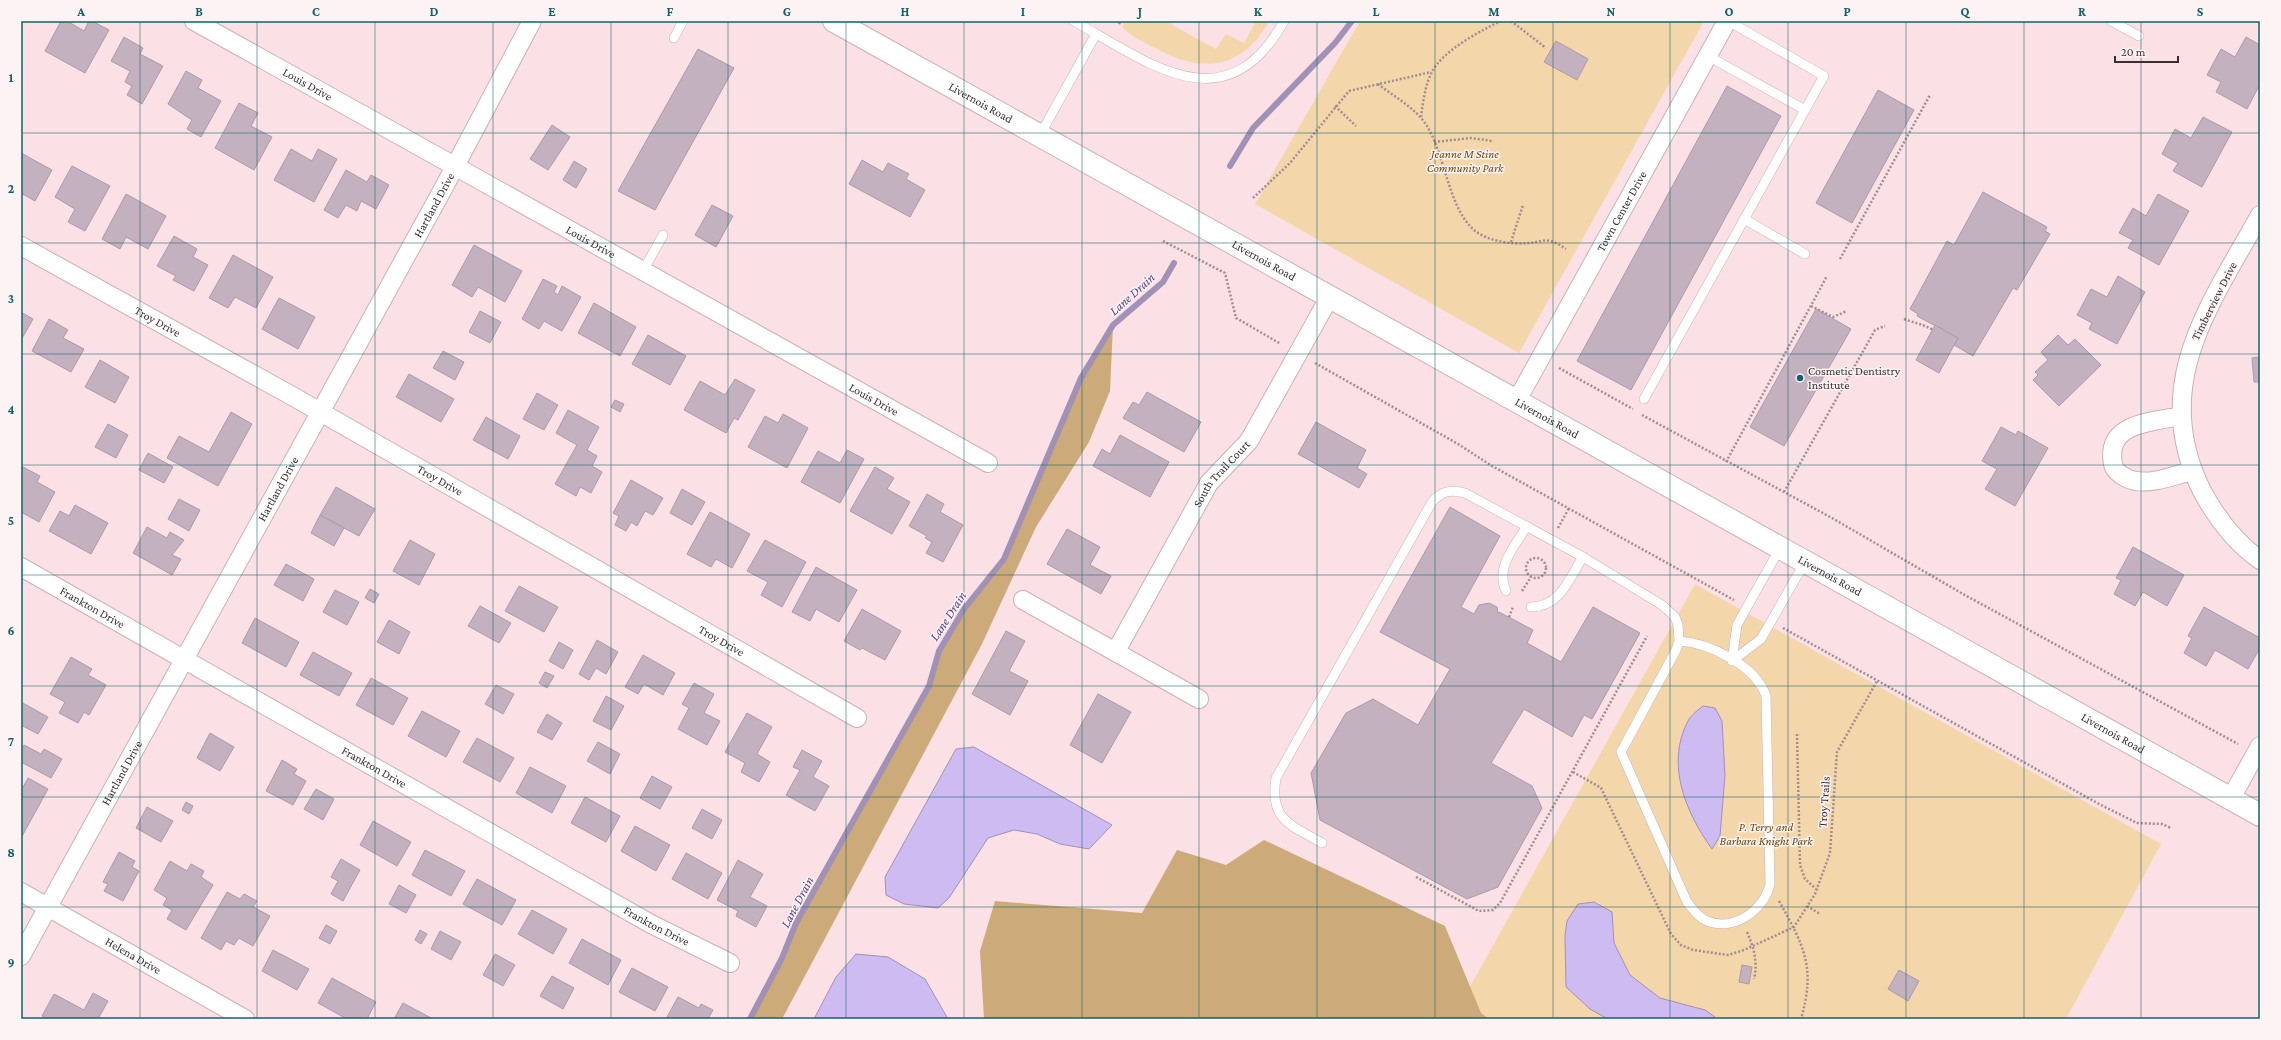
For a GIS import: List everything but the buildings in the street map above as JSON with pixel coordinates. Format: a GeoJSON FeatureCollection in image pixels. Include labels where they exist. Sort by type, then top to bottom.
{"type":"FeatureCollection","features":[{"type":"Feature","properties":{"kind":"main road","name":"Livernois Road"},"geometry":{"type":"LineString","coordinates":[[834,21],[1329,298],[2260,815]]}},
{"type":"Feature","properties":{"kind":"street","name":"Louis Drive"},"geometry":{"type":"LineString","coordinates":[[194,21],[455,168],[988,463]]}},
{"type":"Feature","properties":{"kind":"street","name":"Hartland Drive"},"geometry":{"type":"LineString","coordinates":[[21,956],[319,412],[455,168],[532,21]]}},
{"type":"Feature","properties":{"kind":"street","name":"Town Center Drive"},"geometry":{"type":"LineString","coordinates":[[1516,402],[1728,21]]}},
{"type":"Feature","properties":{"kind":"street","name":"Timberview Drive"},"geometry":{"type":"LineString","coordinates":[[2260,215],[2196,332],[2187,360],[2182,386],[2184,439],[2192,471],[2218,516],[2234,537],[2260,560]]}},
{"type":"Feature","properties":{"kind":"street","name":"Troy Drive"},"geometry":{"type":"LineString","coordinates":[[21,246],[319,412],[857,718]]}},
{"type":"Feature","properties":{"kind":"street","name":"South Trail Court"},"geometry":{"type":"LineString","coordinates":[[1116,651],[1210,484],[1249,441],[1329,298]]}},
{"type":"Feature","properties":{"kind":"street"},"geometry":{"type":"LineString","coordinates":[[2182,416],[2134,425],[2122,432],[2113,444],[2111,455],[2114,467],[2124,477],[2134,482],[2147,482],[2192,471]]}},
{"type":"Feature","properties":{"kind":"street","name":"Frankton Drive"},"geometry":{"type":"LineString","coordinates":[[21,567],[651,924],[730,963]]}},
{"type":"Feature","properties":{"kind":"street"},"geometry":{"type":"LineString","coordinates":[[1023,600],[1199,699]]}},
{"type":"Feature","properties":{"kind":"street"},"geometry":{"type":"LineString","coordinates":[[2231,798],[2260,746]]}},
{"type":"Feature","properties":{"kind":"street","name":"Helena Drive"},"geometry":{"type":"LineString","coordinates":[[21,892],[245,1019]]}},
{"type":"Feature","properties":{"kind":"lane"},"geometry":{"type":"LineString","coordinates":[[674,38],[683,21]]}},
{"type":"Feature","properties":{"kind":"lane"},"geometry":{"type":"LineString","coordinates":[[1074,21],[1174,75],[1211,79],[1232,73],[1251,63],[1268,47],[1284,21]]}},
{"type":"Feature","properties":{"kind":"lane"},"geometry":{"type":"LineString","coordinates":[[1644,399],[1824,76],[1728,21]]}},
{"type":"Feature","properties":{"kind":"lane"},"geometry":{"type":"LineString","coordinates":[[2111,21],[2139,36]]}},
{"type":"Feature","properties":{"kind":"lane"},"geometry":{"type":"LineString","coordinates":[[1040,135],[1096,34]]}},
{"type":"Feature","properties":{"kind":"lane"},"geometry":{"type":"LineString","coordinates":[[1708,56],[1805,110]]}},
{"type":"Feature","properties":{"kind":"lane"},"geometry":{"type":"LineString","coordinates":[[1744,219],[1804,254]]}},
{"type":"Feature","properties":{"kind":"lane"},"geometry":{"type":"LineString","coordinates":[[643,271],[663,234]]}},
{"type":"Feature","properties":{"kind":"lane"},"geometry":{"type":"LineString","coordinates":[[1322,843],[1283,819],[1276,809],[1273,795],[1276,778],[1432,502],[1438,494],[1447,491],[1456,491],[1465,493],[1583,557],[1670,611],[1678,625],[1679,641],[1673,659],[1621,752],[1687,902],[1697,914],[1713,922],[1722,924],[1741,919],[1762,904],[1769,889],[1766,696],[1759,680],[1745,668],[1699,644],[1679,641]]}},
{"type":"Feature","properties":{"kind":"lane"},"geometry":{"type":"LineString","coordinates":[[1506,591],[1501,574],[1504,564],[1527,526]]}},
{"type":"Feature","properties":{"kind":"lane"},"geometry":{"type":"LineString","coordinates":[[1732,661],[1737,625],[1780,548]]}},
{"type":"Feature","properties":{"kind":"lane"},"geometry":{"type":"LineString","coordinates":[[1531,607],[1545,606],[1554,601],[1560,595],[1583,557]]}},
{"type":"Feature","properties":{"kind":"lane"},"geometry":{"type":"LineString","coordinates":[[1732,661],[1761,639],[1805,562]]}},
{"type":"Feature","properties":{"kind":"path"},"geometry":{"type":"LineString","coordinates":[[1421,117],[1424,93],[1431,72],[1451,51],[1479,32],[1501,21]]}},
{"type":"Feature","properties":{"kind":"path"},"geometry":{"type":"LineString","coordinates":[[1510,21],[1546,48]]}},
{"type":"Feature","properties":{"kind":"path"},"geometry":{"type":"LineString","coordinates":[[1253,198],[1290,163],[1335,106],[1349,91],[1431,72]]}},
{"type":"Feature","properties":{"kind":"path"},"geometry":{"type":"LineString","coordinates":[[1378,84],[1421,117],[1434,142],[1457,206],[1465,220],[1482,235],[1490,239],[1511,242],[1526,243],[1548,240],[1566,249]]}},
{"type":"Feature","properties":{"kind":"path"},"geometry":{"type":"LineString","coordinates":[[1840,259],[1930,95]]}},
{"type":"Feature","properties":{"kind":"path"},"geometry":{"type":"LineString","coordinates":[[1335,106],[1356,126]]}},
{"type":"Feature","properties":{"kind":"path"},"geometry":{"type":"LineString","coordinates":[[1434,142],[1471,138],[1492,141]]}},
{"type":"Feature","properties":{"kind":"path"},"geometry":{"type":"LineString","coordinates":[[1511,242],[1523,205]]}},
{"type":"Feature","properties":{"kind":"path"},"geometry":{"type":"LineString","coordinates":[[1163,241],[1225,273],[1236,318],[1284,346]]}},
{"type":"Feature","properties":{"kind":"path"},"geometry":{"type":"LineString","coordinates":[[1726,462],[1828,276]]}},
{"type":"Feature","properties":{"kind":"path"},"geometry":{"type":"LineString","coordinates":[[1811,306],[1834,318],[1847,311]]}},
{"type":"Feature","properties":{"kind":"path"},"geometry":{"type":"LineString","coordinates":[[1904,319],[1922,324],[1932,330]]}},
{"type":"Feature","properties":{"kind":"path"},"geometry":{"type":"LineString","coordinates":[[1784,492],[1875,330],[1885,326]]}},
{"type":"Feature","properties":{"kind":"path"},"geometry":{"type":"LineString","coordinates":[[1312,362],[1492,466],[1737,602]]}},
{"type":"Feature","properties":{"kind":"path"},"geometry":{"type":"LineString","coordinates":[[1559,368],[1726,462],[1784,492],[1962,594],[2236,742]]}},
{"type":"Feature","properties":{"kind":"path"},"geometry":{"type":"LineString","coordinates":[[1556,530],[1569,508]]}},
{"type":"Feature","properties":{"kind":"path"},"geometry":{"type":"LineString","coordinates":[[1535,557],[1541,559],[1545,562],[1545,573],[1541,577],[1531,577],[1526,568],[1527,564],[1535,557]]}},
{"type":"Feature","properties":{"kind":"path"},"geometry":{"type":"LineString","coordinates":[[1522,591],[1531,577]]}},
{"type":"Feature","properties":{"kind":"path"},"geometry":{"type":"LineString","coordinates":[[1508,617],[1513,607]]}},
{"type":"Feature","properties":{"kind":"path"},"geometry":{"type":"LineString","coordinates":[[1788,630],[2099,804],[2137,823],[2162,824],[2172,828]]}},
{"type":"Feature","properties":{"kind":"path"},"geometry":{"type":"LineString","coordinates":[[1416,877],[1479,911],[1493,910],[1500,903],[1647,636]]}},
{"type":"Feature","properties":{"kind":"path","name":"Troy Trails"},"geometry":{"type":"LineString","coordinates":[[1794,927],[1816,889],[1830,853],[1837,752],[1877,681]]}},
{"type":"Feature","properties":{"kind":"path"},"geometry":{"type":"LineString","coordinates":[[1797,734],[1800,866],[1805,879],[1816,889]]}},
{"type":"Feature","properties":{"kind":"path"},"geometry":{"type":"LineString","coordinates":[[1769,889],[1777,897],[1794,927],[1807,956],[1808,995],[1801,1019]]}},
{"type":"Feature","properties":{"kind":"path"},"geometry":{"type":"LineString","coordinates":[[1806,906],[1820,914]]}},
{"type":"Feature","properties":{"kind":"path"},"geometry":{"type":"LineString","coordinates":[[1741,919],[1754,946],[1757,967],[1754,979]]}},
{"type":"Feature","properties":{"kind":"green space"},"geometry":{"type":"Polygon","coordinates":[[[1125,21],[1165,21],[1216,49],[1226,34],[1244,43],[1256,21],[1269,21],[1258,38],[1246,50],[1232,58],[1218,63],[1203,64],[1187,61],[1170,55],[1140,40],[1122,27],[1125,21]]]}},
{"type":"Feature","properties":{"kind":"green space","name":"Jeanne M Stine Community Park"},"geometry":{"type":"Polygon","coordinates":[[[1360,21],[1704,21],[1519,353],[1255,204],[1360,21]]]}},
{"type":"Feature","properties":{"kind":"green space","name":"P. Terry and Barbara Knight Park"},"geometry":{"type":"Polygon","coordinates":[[[1695,584],[2161,844],[2066,1019],[1452,1019],[1695,584]]]}},
{"type":"Feature","properties":{"kind":"shaded area"},"geometry":{"type":"Polygon","coordinates":[[[1113,325],[1110,391],[1089,442],[1036,527],[982,644],[782,1019],[750,1019],[782,958],[799,917],[847,836],[929,686],[939,651],[946,636],[1004,559],[1081,378],[1113,325]]]}},
{"type":"Feature","properties":{"kind":"shaded area"},"geometry":{"type":"Polygon","coordinates":[[[1703,706],[1715,708],[1722,721],[1725,775],[1720,836],[1712,849],[1694,820],[1687,804],[1679,771],[1678,754],[1681,737],[1689,719],[1703,706]]]}},
{"type":"Feature","properties":{"kind":"shaded area"},"geometry":{"type":"Polygon","coordinates":[[[974,747],[1112,825],[1089,849],[1060,844],[1037,834],[1014,830],[988,838],[949,898],[938,908],[904,904],[886,895],[885,877],[956,749],[974,747]]]}},
{"type":"Feature","properties":{"kind":"shaded area"},"geometry":{"type":"Polygon","coordinates":[[[1264,840],[1445,926],[1481,1013],[1489,1019],[984,1019],[980,951],[995,901],[1142,913],[1177,850],[1226,865],[1264,840]]]}},
{"type":"Feature","properties":{"kind":"shaded area"},"geometry":{"type":"Polygon","coordinates":[[[1594,902],[1612,912],[1614,943],[1630,975],[1660,998],[1705,1010],[1715,1017],[1714,1019],[1608,1019],[1590,1009],[1566,987],[1565,936],[1567,921],[1578,904],[1594,902]]]}},
{"type":"Feature","properties":{"kind":"shaded area"},"geometry":{"type":"Polygon","coordinates":[[[856,954],[888,957],[925,979],[948,1019],[814,1019],[836,977],[856,954]]]}},
{"type":"Feature","properties":{"kind":"waterway","name":"Lane Drain"},"geometry":{"type":"LineString","coordinates":[[1230,166],[1253,128],[1335,43],[1352,21]]}},
{"type":"Feature","properties":{"kind":"waterway","name":"Lane Drain"},"geometry":{"type":"LineString","coordinates":[[750,1019],[782,958],[796,923],[929,686],[939,651],[964,609],[1004,559],[1081,378],[1113,325],[1163,282],[1174,263]]}},
{"type":"Feature","properties":{"kind":"place","name":"Cosmetic Dentistry Institute"},"geometry":{"type":"Point","coordinates":[1800,378]}}]}
